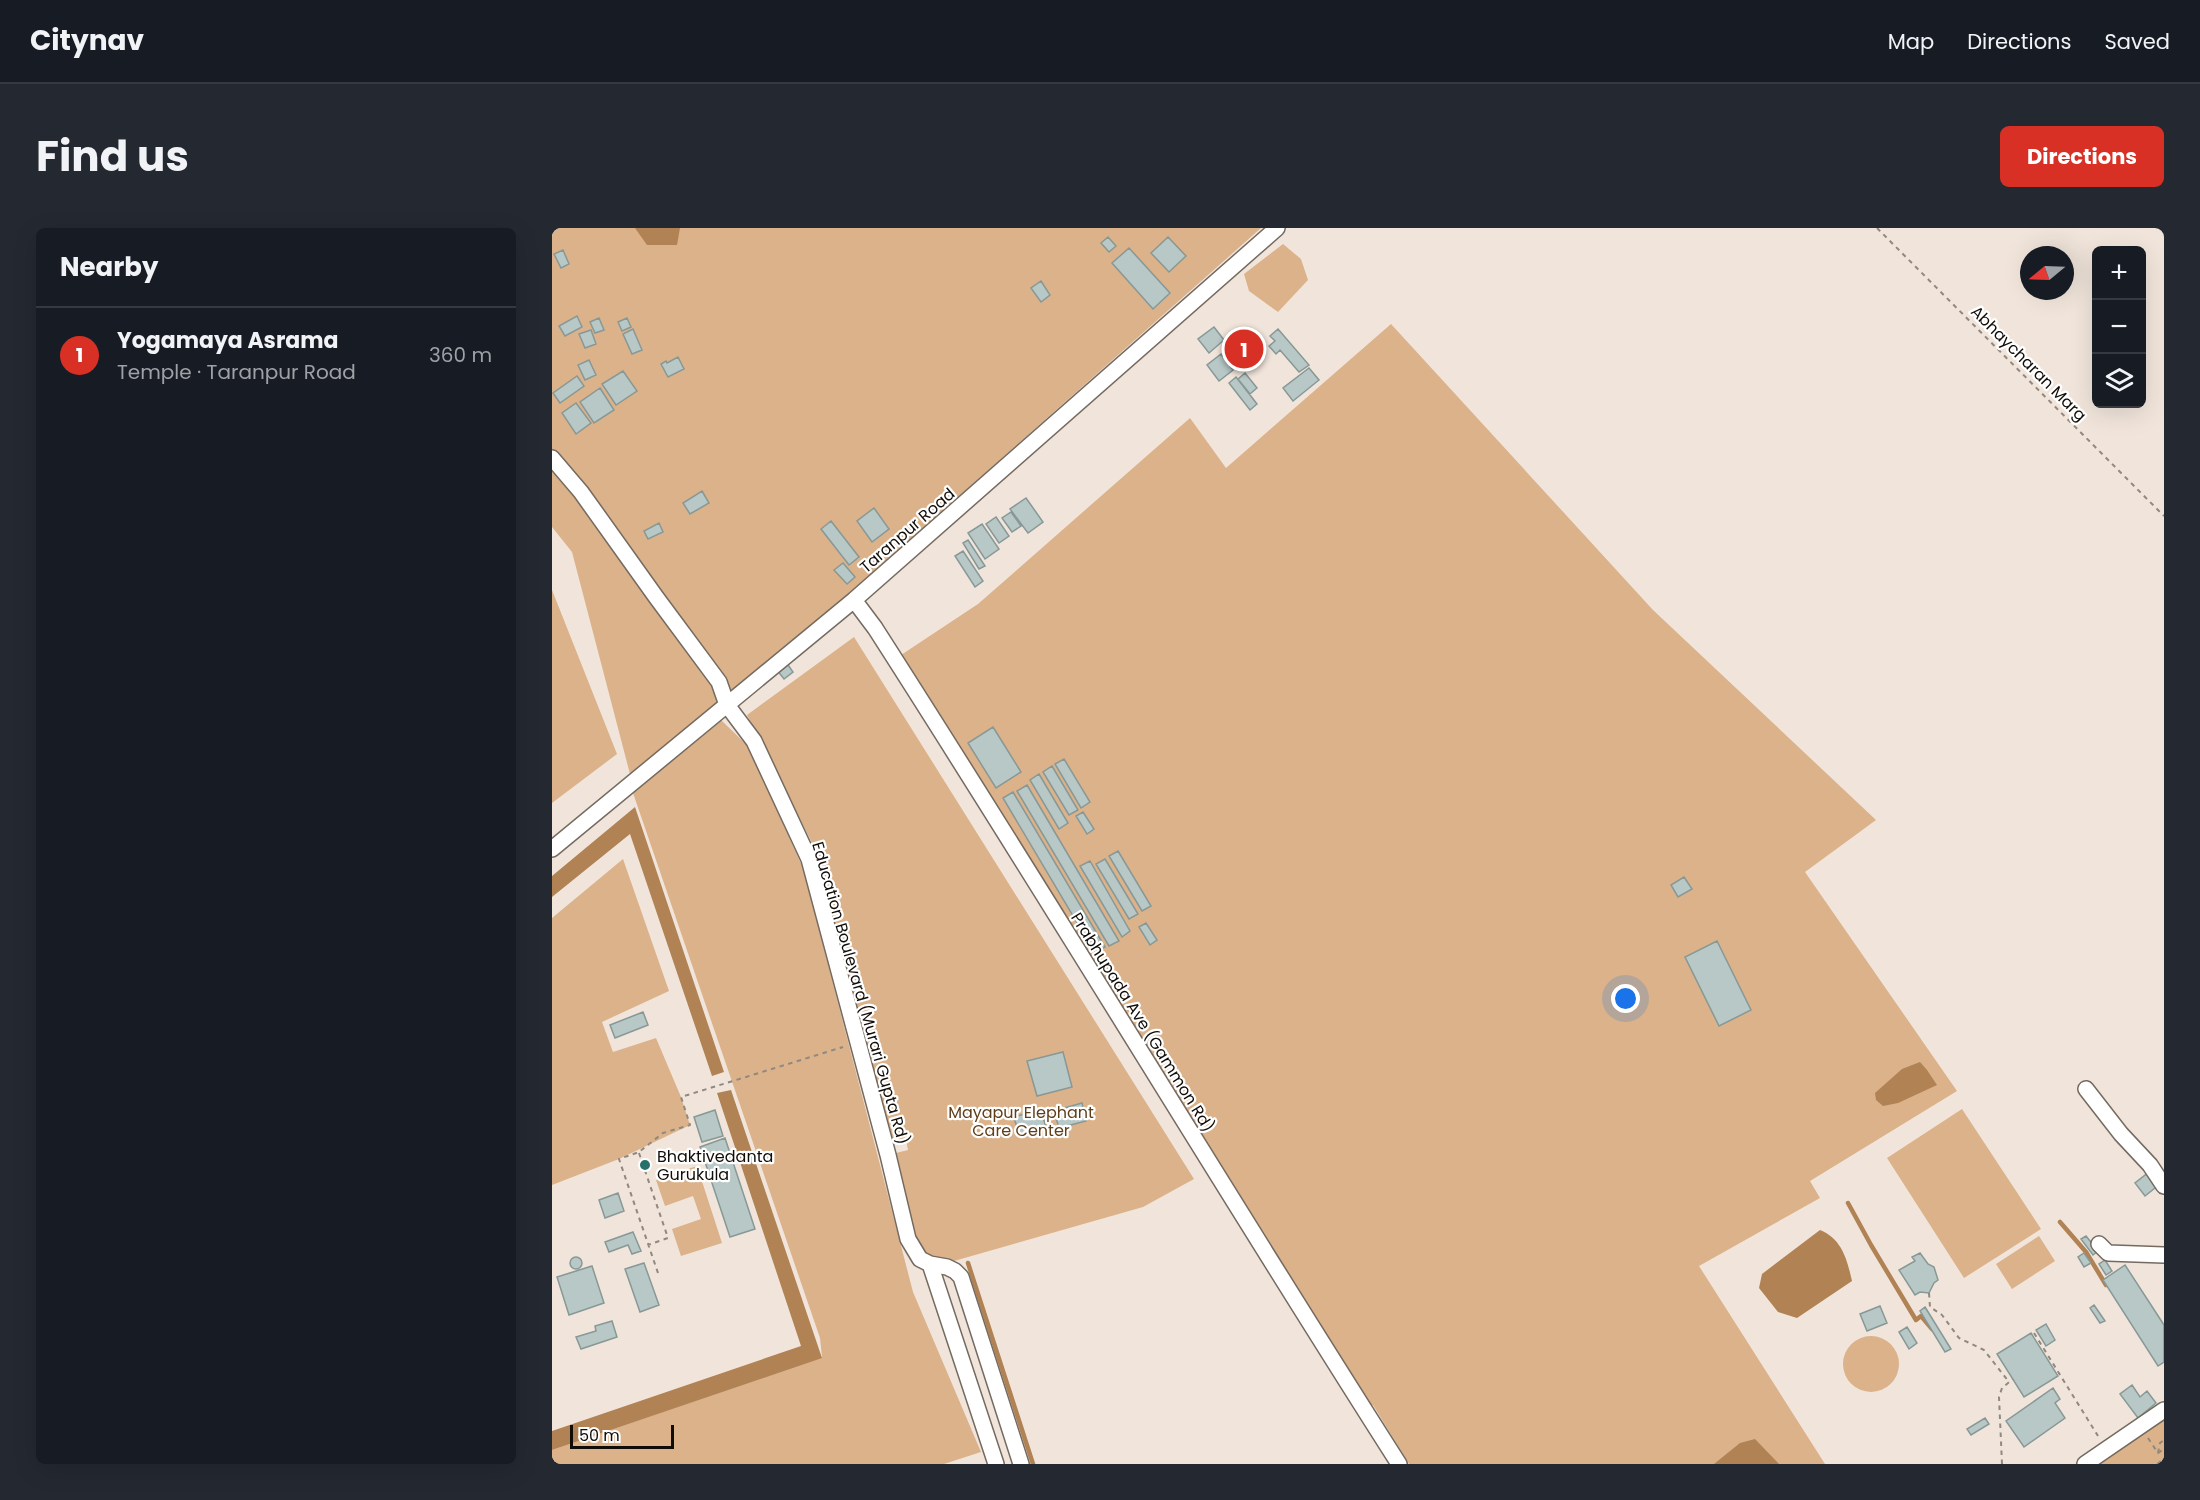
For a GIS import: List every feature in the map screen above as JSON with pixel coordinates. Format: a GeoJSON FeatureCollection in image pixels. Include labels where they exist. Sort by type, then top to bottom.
{"type":"FeatureCollection","features":[{"type":"Feature","properties":{"kind":"street","name":"Taranpur Road"},"geometry":{"type":"LineString","coordinates":[[552,849],[854,600],[1276,228]]}},
{"type":"Feature","properties":{"kind":"street","name":"Education Boulevard (Murari Gupta Rd)"},"geometry":{"type":"LineString","coordinates":[[552,458],[581,492],[719,682],[727,705],[754,741],[809,859],[908,1239],[920,1259],[955,1270],[961,1277],[1021,1464]]}},
{"type":"Feature","properties":{"kind":"street","name":"Prabhupada Ave (Gammon Rd)"},"geometry":{"type":"LineString","coordinates":[[854,600],[875,628],[995,815],[1281,1279],[1399,1464]]}},
{"type":"Feature","properties":{"kind":"street"},"geometry":{"type":"LineString","coordinates":[[2086,1089],[2121,1134],[2150,1165],[2164,1186]]}},
{"type":"Feature","properties":{"kind":"street"},"geometry":{"type":"LineString","coordinates":[[2099,1244],[2108,1252],[2164,1255]]}},
{"type":"Feature","properties":{"kind":"street"},"geometry":{"type":"LineString","coordinates":[[930,1264],[996,1464]]}},
{"type":"Feature","properties":{"kind":"street"},"geometry":{"type":"LineString","coordinates":[[2085,1464],[2164,1410]]}},
{"type":"Feature","properties":{"kind":"path","name":"Abhaycharan Marg"},"geometry":{"type":"LineString","coordinates":[[1877,228],[2164,516]]}},
{"type":"Feature","properties":{"kind":"path"},"geometry":{"type":"LineString","coordinates":[[657,1273],[619,1160],[639,1152],[663,1133],[690,1125],[681,1097],[858,1043]]}},
{"type":"Feature","properties":{"kind":"path"},"geometry":{"type":"LineString","coordinates":[[639,1152],[668,1238],[648,1245]]}},
{"type":"Feature","properties":{"kind":"path"},"geometry":{"type":"LineString","coordinates":[[1929,1293],[1930,1307],[1942,1315],[1959,1338],[1984,1350],[2009,1382]]}},
{"type":"Feature","properties":{"kind":"path"},"geometry":{"type":"LineString","coordinates":[[2034,1332],[2107,1449]]}},
{"type":"Feature","properties":{"kind":"path"},"geometry":{"type":"LineString","coordinates":[[2002,1464],[1999,1397],[2002,1388],[2013,1379]]}},
{"type":"Feature","properties":{"kind":"path"},"geometry":{"type":"LineString","coordinates":[[2139,1426],[2158,1453]]}},
{"type":"Feature","properties":{"kind":"path"},"geometry":{"type":"LineString","coordinates":[[2158,1453],[2160,1443],[2164,1440]]}},
{"type":"Feature","properties":{"kind":"path"},"geometry":{"type":"LineString","coordinates":[[2158,1453],[2164,1449]]}},
{"type":"Feature","properties":{"kind":"path"},"geometry":{"type":"LineString","coordinates":[[2157,1464],[2164,1459]]}},
{"type":"Feature","properties":{"kind":"green space"},"geometry":{"type":"Polygon","coordinates":[[[552,228],[1261,228],[843,599],[630,774],[572,552],[552,527],[552,228]]]}},
{"type":"Feature","properties":{"kind":"green space"},"geometry":{"type":"Polygon","coordinates":[[[1283,244],[1301,259],[1308,280],[1278,312],[1249,291],[1244,274],[1283,244]]]}},
{"type":"Feature","properties":{"kind":"green space"},"geometry":{"type":"Polygon","coordinates":[[[1391,324],[1653,610],[1876,820],[1805,872],[1957,1091],[1810,1181],[1820,1198],[1699,1266],[1825,1464],[1409,1464],[1373,1405],[1365,1410],[895,659],[978,604],[1190,418],[1226,468],[1391,324]]]}},
{"type":"Feature","properties":{"kind":"green space"},"geometry":{"type":"Polygon","coordinates":[[[552,590],[617,754],[552,803],[552,590]]]}},
{"type":"Feature","properties":{"kind":"green space","name":"Mayapur Elephant Care Center"},"geometry":{"type":"Polygon","coordinates":[[[854,637],[1194,1179],[1143,1207],[954,1261],[929,1257],[917,1245],[907,1221],[892,1154],[908,1150],[906,1140],[890,1142],[814,847],[747,715],[854,637]]]}},
{"type":"Feature","properties":{"kind":"green space"},"geometry":{"type":"Polygon","coordinates":[[[721,720],[748,746],[803,868],[913,1292],[981,1452],[944,1464],[552,1464],[552,1450],[822,1357],[820,1338],[633,793],[721,720]]]}},
{"type":"Feature","properties":{"kind":"green space"},"geometry":{"type":"Polygon","coordinates":[[[623,859],[669,991],[602,1022],[613,1052],[656,1038],[681,1097],[690,1125],[619,1159],[552,1185],[552,918],[623,859]]]}},
{"type":"Feature","properties":{"kind":"green space"},"geometry":{"type":"Polygon","coordinates":[[[1962,1109],[2041,1229],[1964,1278],[1887,1158],[1962,1109]]]}},
{"type":"Feature","properties":{"kind":"green space"},"geometry":{"type":"Polygon","coordinates":[[[697,1166],[722,1243],[681,1256],[672,1229],[701,1219],[693,1196],[665,1206],[656,1180],[697,1166]]]}},
{"type":"Feature","properties":{"kind":"green space"},"geometry":{"type":"Polygon","coordinates":[[[2039,1236],[2055,1261],[2012,1289],[1996,1264],[2039,1236]]]}},
{"type":"Feature","properties":{"kind":"green space"},"geometry":{"type":"Polygon","coordinates":[[[1871,1336],[1882,1338],[1891,1344],[1897,1353],[1899,1364],[1897,1375],[1891,1384],[1882,1390],[1871,1392],[1860,1390],[1851,1384],[1845,1375],[1843,1364],[1845,1353],[1851,1344],[1860,1338],[1871,1336]]]}},
{"type":"Feature","properties":{"kind":"green space"},"geometry":{"type":"Polygon","coordinates":[[[2164,1416],[2164,1464],[2099,1464],[2164,1416]]]}},
{"type":"Feature","properties":{"kind":"shaded area"},"geometry":{"type":"Polygon","coordinates":[[[635,228],[680,228],[677,245],[647,245],[635,228]]]}},
{"type":"Feature","properties":{"kind":"shaded area"},"geometry":{"type":"Polygon","coordinates":[[[635,807],[724,1072],[712,1076],[630,834],[552,897],[552,876],[635,807]]]}},
{"type":"Feature","properties":{"kind":"shaded area"},"geometry":{"type":"Polygon","coordinates":[[[1920,1062],[1937,1085],[1898,1103],[1883,1106],[1876,1100],[1875,1093],[1902,1069],[1920,1062]]]}},
{"type":"Feature","properties":{"kind":"shaded area"},"geometry":{"type":"Polygon","coordinates":[[[731,1090],[822,1358],[552,1450],[552,1431],[801,1346],[717,1093],[731,1090]]]}},
{"type":"Feature","properties":{"kind":"shaded area"},"geometry":{"type":"Polygon","coordinates":[[[1820,1230],[1838,1244],[1852,1281],[1797,1318],[1778,1312],[1759,1288],[1762,1274],[1820,1230]]]}},
{"type":"Feature","properties":{"kind":"shaded area"},"geometry":{"type":"Polygon","coordinates":[[[1755,1439],[1779,1464],[1714,1464],[1740,1443],[1755,1439]]]}},
{"type":"Feature","properties":{"kind":"building"},"geometry":{"type":"Polygon","coordinates":[[[1108,237],[1116,246],[1109,252],[1101,243],[1108,237]]]}},
{"type":"Feature","properties":{"kind":"building"},"geometry":{"type":"Polygon","coordinates":[[[1168,237],[1186,256],[1169,272],[1151,253],[1168,237]]]}},
{"type":"Feature","properties":{"kind":"building"},"geometry":{"type":"Polygon","coordinates":[[[1129,248],[1170,293],[1153,309],[1112,263],[1129,248]]]}},
{"type":"Feature","properties":{"kind":"building"},"geometry":{"type":"Polygon","coordinates":[[[563,250],[569,264],[561,268],[554,254],[563,250]]]}},
{"type":"Feature","properties":{"kind":"building"},"geometry":{"type":"Polygon","coordinates":[[[1041,281],[1050,295],[1041,302],[1031,288],[1041,281]]]}},
{"type":"Feature","properties":{"kind":"building"},"geometry":{"type":"Polygon","coordinates":[[[577,316],[582,327],[565,336],[559,326],[577,316]]]}},
{"type":"Feature","properties":{"kind":"building"},"geometry":{"type":"Polygon","coordinates":[[[599,318],[604,330],[595,333],[590,322],[599,318]]]}},
{"type":"Feature","properties":{"kind":"building"},"geometry":{"type":"Polygon","coordinates":[[[627,318],[631,327],[622,331],[618,322],[627,318]]]}},
{"type":"Feature","properties":{"kind":"building"},"geometry":{"type":"Polygon","coordinates":[[[1214,327],[1224,340],[1209,353],[1198,339],[1214,327]]]}},
{"type":"Feature","properties":{"kind":"building"},"geometry":{"type":"Polygon","coordinates":[[[633,329],[642,350],[632,354],[623,334],[633,329]]]}},
{"type":"Feature","properties":{"kind":"building"},"geometry":{"type":"Polygon","coordinates":[[[1251,329],[1265,347],[1237,369],[1223,351],[1251,329]]]}},
{"type":"Feature","properties":{"kind":"building"},"geometry":{"type":"Polygon","coordinates":[[[1278,329],[1309,365],[1299,372],[1280,350],[1276,354],[1269,346],[1275,341],[1270,336],[1278,329]]]}},
{"type":"Feature","properties":{"kind":"building"},"geometry":{"type":"Polygon","coordinates":[[[591,330],[596,344],[585,348],[579,334],[591,330]]]}},
{"type":"Feature","properties":{"kind":"building"},"geometry":{"type":"Polygon","coordinates":[[[1221,354],[1233,370],[1219,381],[1207,365],[1221,354]]]}},
{"type":"Feature","properties":{"kind":"building"},"geometry":{"type":"Polygon","coordinates":[[[678,357],[684,369],[668,377],[661,364],[678,357]]]}},
{"type":"Feature","properties":{"kind":"building"},"geometry":{"type":"Polygon","coordinates":[[[589,360],[596,375],[585,380],[578,365],[589,360]]]}},
{"type":"Feature","properties":{"kind":"building"},"geometry":{"type":"Polygon","coordinates":[[[1309,368],[1319,380],[1293,401],[1283,388],[1309,368]]]}},
{"type":"Feature","properties":{"kind":"building"},"geometry":{"type":"Polygon","coordinates":[[[623,371],[637,391],[616,405],[602,384],[623,371]]]}},
{"type":"Feature","properties":{"kind":"building"},"geometry":{"type":"Polygon","coordinates":[[[1245,373],[1257,388],[1250,394],[1238,379],[1245,373]]]}},
{"type":"Feature","properties":{"kind":"building"},"geometry":{"type":"Polygon","coordinates":[[[577,376],[584,386],[560,403],[553,393],[577,376]]]}},
{"type":"Feature","properties":{"kind":"building"},"geometry":{"type":"Polygon","coordinates":[[[1236,377],[1257,404],[1250,410],[1229,383],[1236,377]]]}},
{"type":"Feature","properties":{"kind":"building"},"geometry":{"type":"Polygon","coordinates":[[[600,388],[614,410],[594,423],[580,402],[600,388]]]}},
{"type":"Feature","properties":{"kind":"building"},"geometry":{"type":"Polygon","coordinates":[[[576,403],[591,423],[576,434],[562,413],[576,403]]]}},
{"type":"Feature","properties":{"kind":"building"},"geometry":{"type":"Polygon","coordinates":[[[702,491],[709,503],[690,514],[683,503],[702,491]]]}},
{"type":"Feature","properties":{"kind":"building"},"geometry":{"type":"Polygon","coordinates":[[[1026,498],[1043,522],[1028,533],[1010,509],[1026,498]]]}},
{"type":"Feature","properties":{"kind":"building"},"geometry":{"type":"Polygon","coordinates":[[[874,508],[889,529],[872,542],[857,521],[874,508]]]}},
{"type":"Feature","properties":{"kind":"building"},"geometry":{"type":"Polygon","coordinates":[[[1011,512],[1021,526],[1012,532],[1002,518],[1011,512]]]}},
{"type":"Feature","properties":{"kind":"building"},"geometry":{"type":"Polygon","coordinates":[[[996,517],[1009,536],[999,543],[986,524],[996,517]]]}},
{"type":"Feature","properties":{"kind":"building"},"geometry":{"type":"Polygon","coordinates":[[[831,521],[859,557],[849,565],[821,529],[831,521]]]}},
{"type":"Feature","properties":{"kind":"building"},"geometry":{"type":"Polygon","coordinates":[[[659,523],[663,532],[648,539],[644,531],[659,523]]]}},
{"type":"Feature","properties":{"kind":"building"},"geometry":{"type":"Polygon","coordinates":[[[982,524],[999,549],[985,559],[968,533],[982,524]]]}},
{"type":"Feature","properties":{"kind":"building"},"geometry":{"type":"Polygon","coordinates":[[[968,540],[985,566],[979,569],[963,543],[968,540]]]}},
{"type":"Feature","properties":{"kind":"building"},"geometry":{"type":"Polygon","coordinates":[[[963,551],[983,581],[975,587],[955,556],[963,551]]]}},
{"type":"Feature","properties":{"kind":"building"},"geometry":{"type":"Polygon","coordinates":[[[843,563],[855,577],[847,584],[834,570],[843,563]]]}},
{"type":"Feature","properties":{"kind":"building"},"geometry":{"type":"Polygon","coordinates":[[[786,662],[793,672],[784,679],[777,670],[786,662]]]}},
{"type":"Feature","properties":{"kind":"building"},"geometry":{"type":"Polygon","coordinates":[[[993,727],[1021,772],[996,788],[968,743],[993,727]]]}},
{"type":"Feature","properties":{"kind":"building"},"geometry":{"type":"Polygon","coordinates":[[[1064,759],[1090,802],[1081,808],[1055,764],[1064,759]]]}},
{"type":"Feature","properties":{"kind":"building"},"geometry":{"type":"Polygon","coordinates":[[[1052,766],[1078,810],[1069,815],[1043,772],[1052,766]]]}},
{"type":"Feature","properties":{"kind":"building"},"geometry":{"type":"Polygon","coordinates":[[[1039,774],[1068,823],[1059,829],[1030,780],[1039,774]]]}},
{"type":"Feature","properties":{"kind":"building"},"geometry":{"type":"Polygon","coordinates":[[[1027,785],[1119,941],[1109,946],[1017,791],[1027,785]]]}},
{"type":"Feature","properties":{"kind":"building"},"geometry":{"type":"Polygon","coordinates":[[[1013,792],[1105,947],[1095,953],[1003,798],[1013,792]]]}},
{"type":"Feature","properties":{"kind":"building"},"geometry":{"type":"Polygon","coordinates":[[[1083,812],[1094,829],[1087,834],[1076,816],[1083,812]]]}},
{"type":"Feature","properties":{"kind":"building"},"geometry":{"type":"Polygon","coordinates":[[[1118,851],[1151,906],[1142,911],[1109,856],[1118,851]]]}},
{"type":"Feature","properties":{"kind":"building"},"geometry":{"type":"Polygon","coordinates":[[[1105,859],[1138,914],[1129,919],[1096,864],[1105,859]]]}},
{"type":"Feature","properties":{"kind":"building"},"geometry":{"type":"Polygon","coordinates":[[[1090,861],[1130,931],[1122,937],[1080,866],[1090,861]]]}},
{"type":"Feature","properties":{"kind":"building"},"geometry":{"type":"Polygon","coordinates":[[[1684,877],[1692,889],[1678,897],[1671,885],[1684,877]]]}},
{"type":"Feature","properties":{"kind":"building"},"geometry":{"type":"Polygon","coordinates":[[[1146,923],[1157,940],[1150,945],[1139,927],[1146,923]]]}},
{"type":"Feature","properties":{"kind":"building"},"geometry":{"type":"Polygon","coordinates":[[[1717,941],[1751,1010],[1719,1026],[1685,957],[1717,941]]]}},
{"type":"Feature","properties":{"kind":"building"},"geometry":{"type":"Polygon","coordinates":[[[643,1012],[648,1025],[615,1038],[610,1025],[643,1012]]]}},
{"type":"Feature","properties":{"kind":"building"},"geometry":{"type":"Polygon","coordinates":[[[1063,1052],[1072,1087],[1037,1096],[1027,1061],[1063,1052]]]}},
{"type":"Feature","properties":{"kind":"building"},"geometry":{"type":"Polygon","coordinates":[[[1082,1103],[1086,1121],[1059,1128],[1054,1111],[1082,1103]]]}},
{"type":"Feature","properties":{"kind":"building"},"geometry":{"type":"Polygon","coordinates":[[[1041,1109],[1046,1128],[1019,1135],[1014,1117],[1041,1109]]]}},
{"type":"Feature","properties":{"kind":"building"},"geometry":{"type":"Polygon","coordinates":[[[715,1110],[723,1136],[702,1142],[694,1117],[715,1110]]]}},
{"type":"Feature","properties":{"kind":"building"},"geometry":{"type":"Polygon","coordinates":[[[725,1138],[755,1229],[730,1237],[700,1147],[725,1138]]]}},
{"type":"Feature","properties":{"kind":"building"},"geometry":{"type":"Polygon","coordinates":[[[2149,1172],[2160,1184],[2145,1196],[2135,1183],[2149,1172]]]}},
{"type":"Feature","properties":{"kind":"building"},"geometry":{"type":"Polygon","coordinates":[[[618,1193],[624,1211],[605,1218],[599,1200],[618,1193]]]}},
{"type":"Feature","properties":{"kind":"building"},"geometry":{"type":"Polygon","coordinates":[[[633,1232],[641,1251],[632,1254],[628,1245],[609,1252],[605,1242],[633,1232]]]}},
{"type":"Feature","properties":{"kind":"building"},"geometry":{"type":"Polygon","coordinates":[[[2086,1236],[2098,1251],[2093,1255],[2081,1239],[2086,1236]]]}},
{"type":"Feature","properties":{"kind":"building"},"geometry":{"type":"Polygon","coordinates":[[[1920,1253],[1928,1264],[1934,1267],[1938,1280],[1929,1293],[1920,1292],[1915,1295],[1899,1270],[1915,1261],[1912,1257],[1920,1253]]]}},
{"type":"Feature","properties":{"kind":"building"},"geometry":{"type":"Polygon","coordinates":[[[2084,1253],[2091,1263],[2084,1267],[2078,1257],[2084,1253]]]}},
{"type":"Feature","properties":{"kind":"building"},"geometry":{"type":"Polygon","coordinates":[[[576,1257],[582,1263],[576,1269],[570,1263],[576,1257]]]}},
{"type":"Feature","properties":{"kind":"building"},"geometry":{"type":"Polygon","coordinates":[[[2105,1260],[2112,1271],[2106,1275],[2099,1264],[2105,1260]]]}},
{"type":"Feature","properties":{"kind":"building"},"geometry":{"type":"Polygon","coordinates":[[[644,1263],[659,1305],[640,1312],[625,1269],[644,1263]]]}},
{"type":"Feature","properties":{"kind":"building"},"geometry":{"type":"Polygon","coordinates":[[[2125,1265],[2164,1325],[2164,1362],[2158,1366],[2103,1280],[2125,1265]]]}},
{"type":"Feature","properties":{"kind":"building"},"geometry":{"type":"Polygon","coordinates":[[[592,1266],[604,1303],[569,1315],[557,1277],[592,1266]]]}},
{"type":"Feature","properties":{"kind":"building"},"geometry":{"type":"Polygon","coordinates":[[[2094,1305],[2105,1321],[2100,1323],[2090,1308],[2094,1305]]]}},
{"type":"Feature","properties":{"kind":"building"},"geometry":{"type":"Polygon","coordinates":[[[1880,1306],[1887,1323],[1867,1331],[1860,1314],[1880,1306]]]}},
{"type":"Feature","properties":{"kind":"building"},"geometry":{"type":"Polygon","coordinates":[[[1925,1307],[1951,1349],[1945,1352],[1920,1311],[1925,1307]]]}},
{"type":"Feature","properties":{"kind":"building"},"geometry":{"type":"Polygon","coordinates":[[[612,1321],[617,1337],[581,1349],[576,1337],[596,1331],[595,1326],[612,1321]]]}},
{"type":"Feature","properties":{"kind":"building"},"geometry":{"type":"Polygon","coordinates":[[[2046,1324],[2055,1340],[2046,1346],[2036,1330],[2046,1324]]]}},
{"type":"Feature","properties":{"kind":"building"},"geometry":{"type":"Polygon","coordinates":[[[1907,1327],[1917,1343],[1909,1349],[1899,1332],[1907,1327]]]}},
{"type":"Feature","properties":{"kind":"building"},"geometry":{"type":"Polygon","coordinates":[[[2031,1333],[2058,1376],[2024,1397],[1997,1354],[2031,1333]]]}},
{"type":"Feature","properties":{"kind":"building"},"geometry":{"type":"Polygon","coordinates":[[[2132,1385],[2140,1397],[2147,1391],[2156,1403],[2138,1418],[2120,1394],[2132,1385]]]}},
{"type":"Feature","properties":{"kind":"building"},"geometry":{"type":"Polygon","coordinates":[[[2053,1388],[2060,1399],[2055,1403],[2065,1418],[2024,1447],[2006,1421],[2053,1388]]]}},
{"type":"Feature","properties":{"kind":"building"},"geometry":{"type":"Polygon","coordinates":[[[1985,1418],[1989,1424],[1971,1435],[1967,1429],[1985,1418]]]}},
{"type":"Feature","properties":{"kind":"waterway"},"geometry":{"type":"LineString","coordinates":[[1848,1203],[1916,1320],[1921,1316],[1932,1329]]}},
{"type":"Feature","properties":{"kind":"waterway"},"geometry":{"type":"LineString","coordinates":[[2060,1222],[2086,1252],[2106,1285]]}},
{"type":"Feature","properties":{"kind":"waterway"},"geometry":{"type":"LineString","coordinates":[[968,1263],[1033,1464]]}},
{"type":"Feature","properties":{"kind":"place","name":"Yogamaya Asrama"},"geometry":{"type":"Point","coordinates":[1244,349]}},
{"type":"Feature","properties":{"kind":"place","name":"Bhaktivedanta Gurukula"},"geometry":{"type":"Point","coordinates":[645,1165]}}]}
